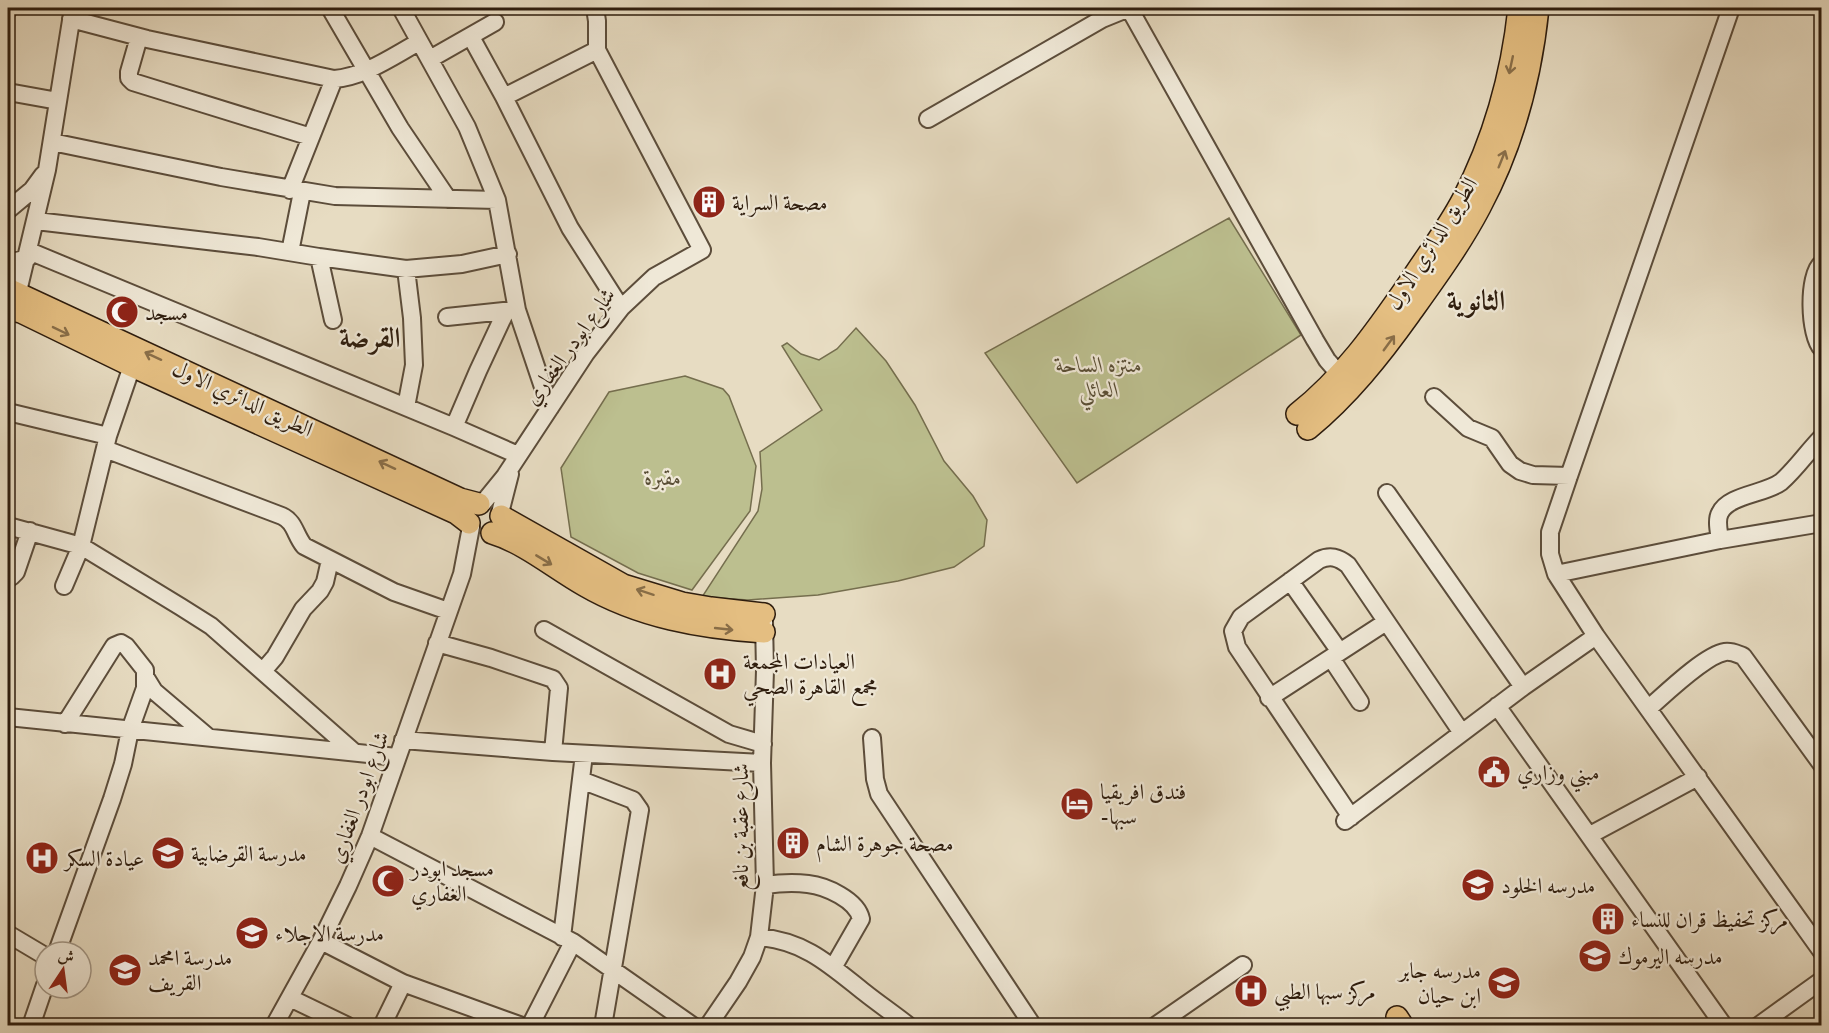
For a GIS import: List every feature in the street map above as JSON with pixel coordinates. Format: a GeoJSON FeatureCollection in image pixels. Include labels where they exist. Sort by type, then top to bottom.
{"type":"FeatureCollection","features":[{"type":"Feature","properties":{"kind":"main road","name":"الطريق الدائري الاول"},"geometry":{"type":"LineString","coordinates":[[1346,381],[1375,332],[1462,201],[1484,154],[1501,103],[1513,52],[1519,8]]}},
{"type":"Feature","properties":{"kind":"main road","name":"الطريق الدائري الاول"},"geometry":{"type":"LineString","coordinates":[[1303,422],[1346,381],[1383,351],[1453,254],[1480,207],[1503,158],[1520,106],[1532,55],[1538,8]]}},
{"type":"Feature","properties":{"kind":"main road","name":"الطريق الدائري الاول"},"geometry":{"type":"LineString","coordinates":[[12,301],[21,312],[132,366],[456,513],[486,519]]}},
{"type":"Feature","properties":{"kind":"main road","name":"الطريق الدائري الاول"},"geometry":{"type":"LineString","coordinates":[[12,301],[460,499],[486,519],[623,585],[682,603],[711,608],[764,623]]}},
{"type":"Feature","properties":{"kind":"street"},"geometry":{"type":"LineString","coordinates":[[330,8],[400,128],[448,199]]}},
{"type":"Feature","properties":{"kind":"street"},"geometry":{"type":"LineString","coordinates":[[401,8],[467,128],[497,200],[508,254],[512,311],[550,408]]}},
{"type":"Feature","properties":{"kind":"street"},"geometry":{"type":"LineString","coordinates":[[504,97],[597,50],[595,8]]}},
{"type":"Feature","properties":{"kind":"street"},"geometry":{"type":"LineString","coordinates":[[928,119],[1102,18],[1129,8],[1315,340],[1346,381]]}},
{"type":"Feature","properties":{"kind":"street"},"geometry":{"type":"LineString","coordinates":[[1731,8],[1552,521],[1550,554],[1556,574],[1596,636],[1821,952]]}},
{"type":"Feature","properties":{"kind":"street"},"geometry":{"type":"LineString","coordinates":[[12,301],[28,255],[47,170],[72,13],[139,37],[334,79],[347,78],[365,71],[419,42]]}},
{"type":"Feature","properties":{"kind":"street"},"geometry":{"type":"LineString","coordinates":[[430,59],[471,38],[495,22]]}},
{"type":"Feature","properties":{"kind":"street"},"geometry":{"type":"LineString","coordinates":[[139,37],[129,72],[129,78],[133,82],[311,138]]}},
{"type":"Feature","properties":{"kind":"street"},"geometry":{"type":"LineString","coordinates":[[471,38],[504,97],[570,228],[621,308]]}},
{"type":"Feature","properties":{"kind":"street","name":"شارع ابودر الغفاري"},"geometry":{"type":"LineString","coordinates":[[274,1026],[321,941],[370,836],[462,574],[516,459],[586,353],[621,308],[654,277],[702,250],[597,50]]}},
{"type":"Feature","properties":{"kind":"street"},"geometry":{"type":"LineString","coordinates":[[290,252],[296,191],[311,138],[334,79]]}},
{"type":"Feature","properties":{"kind":"street"},"geometry":{"type":"LineString","coordinates":[[8,92],[57,101]]}},
{"type":"Feature","properties":{"kind":"street"},"geometry":{"type":"LineString","coordinates":[[52,142],[296,191],[335,196],[497,200]]}},
{"type":"Feature","properties":{"kind":"street"},"geometry":{"type":"LineString","coordinates":[[8,210],[32,190],[47,170]]}},
{"type":"Feature","properties":{"kind":"street"},"geometry":{"type":"LineString","coordinates":[[36,221],[258,247],[406,269],[462,264],[508,254]]}},
{"type":"Feature","properties":{"kind":"street"},"geometry":{"type":"LineString","coordinates":[[8,263],[28,255],[454,427],[516,459]]}},
{"type":"Feature","properties":{"kind":"street"},"geometry":{"type":"LineString","coordinates":[[319,257],[333,320]]}},
{"type":"Feature","properties":{"kind":"street"},"geometry":{"type":"LineString","coordinates":[[1821,263],[1816,268],[1812,285],[1812,314],[1817,345],[1821,349]]}},
{"type":"Feature","properties":{"kind":"street"},"geometry":{"type":"LineString","coordinates":[[406,269],[412,318],[414,365],[406,407]]}},
{"type":"Feature","properties":{"kind":"street"},"geometry":{"type":"LineString","coordinates":[[447,317],[512,311]]}},
{"type":"Feature","properties":{"kind":"street"},"geometry":{"type":"LineString","coordinates":[[454,427],[478,370],[512,311]]}},
{"type":"Feature","properties":{"kind":"street"},"geometry":{"type":"LineString","coordinates":[[63,586],[81,546],[106,442],[132,366]]}},
{"type":"Feature","properties":{"kind":"street"},"geometry":{"type":"LineString","coordinates":[[1434,397],[1468,428],[1492,438],[1510,464],[1521,471],[1533,475],[1569,477]]}},
{"type":"Feature","properties":{"kind":"street"},"geometry":{"type":"LineString","coordinates":[[8,412],[106,442],[282,516],[290,520],[297,538],[304,546],[394,592],[448,612]]}},
{"type":"Feature","properties":{"kind":"street"},"geometry":{"type":"LineString","coordinates":[[1720,540],[1718,522],[1720,512],[1729,503],[1770,489],[1782,481],[1821,437]]}},
{"type":"Feature","properties":{"kind":"street"},"geometry":{"type":"LineString","coordinates":[[1387,493],[1523,687]]}},
{"type":"Feature","properties":{"kind":"street"},"geometry":{"type":"LineString","coordinates":[[1556,574],[1720,540],[1821,523]]}},
{"type":"Feature","properties":{"kind":"street"},"geometry":{"type":"LineString","coordinates":[[8,526],[81,546],[211,626],[354,752]]}},
{"type":"Feature","properties":{"kind":"street"},"geometry":{"type":"LineString","coordinates":[[8,577],[16,572],[30,531]]}},
{"type":"Feature","properties":{"kind":"street"},"geometry":{"type":"LineString","coordinates":[[1462,733],[1348,565],[1342,560],[1334,557],[1319,560],[1241,617],[1233,631],[1237,647],[1348,819],[1462,733],[1497,706],[1596,636]]}},
{"type":"Feature","properties":{"kind":"street"},"geometry":{"type":"LineString","coordinates":[[262,671],[275,657],[303,609],[320,591],[325,582],[330,560]]}},
{"type":"Feature","properties":{"kind":"street"},"geometry":{"type":"LineString","coordinates":[[1290,581],[1336,655],[1360,702]]}},
{"type":"Feature","properties":{"kind":"street"},"geometry":{"type":"LineString","coordinates":[[1269,698],[1386,622]]}},
{"type":"Feature","properties":{"kind":"street","name":"شارع عقبة بن نافع"},"geometry":{"type":"LineString","coordinates":[[708,1026],[738,982],[752,957],[759,937],[765,885],[762,763],[764,623]]}},
{"type":"Feature","properties":{"kind":"street"},"geometry":{"type":"LineString","coordinates":[[544,630],[729,734],[763,744]]}},
{"type":"Feature","properties":{"kind":"street"},"geometry":{"type":"LineString","coordinates":[[61,940],[112,799],[123,764],[130,730],[145,688],[145,670],[126,646],[121,644],[114,646],[65,724]]}},
{"type":"Feature","properties":{"kind":"street"},"geometry":{"type":"LineString","coordinates":[[438,644],[491,658],[553,679],[559,688],[552,752]]}},
{"type":"Feature","properties":{"kind":"street"},"geometry":{"type":"LineString","coordinates":[[1649,708],[1706,662],[1725,652],[1734,652],[1743,656],[1821,765]]}},
{"type":"Feature","properties":{"kind":"street"},"geometry":{"type":"LineString","coordinates":[[146,678],[154,691],[207,736]]}},
{"type":"Feature","properties":{"kind":"street"},"geometry":{"type":"LineString","coordinates":[[1497,706],[1724,1026]]}},
{"type":"Feature","properties":{"kind":"street"},"geometry":{"type":"LineString","coordinates":[[8,717],[397,757]]}},
{"type":"Feature","properties":{"kind":"street"},"geometry":{"type":"LineString","coordinates":[[872,738],[875,779],[879,794],[1033,1026]]}},
{"type":"Feature","properties":{"kind":"street"},"geometry":{"type":"LineString","coordinates":[[403,740],[552,752],[762,763]]}},
{"type":"Feature","properties":{"kind":"street"},"geometry":{"type":"LineString","coordinates":[[530,1026],[567,940],[584,754]]}},
{"type":"Feature","properties":{"kind":"street"},"geometry":{"type":"LineString","coordinates":[[1590,835],[1698,777]]}},
{"type":"Feature","properties":{"kind":"street"},"geometry":{"type":"LineString","coordinates":[[580,780],[633,800],[640,810],[603,1026]]}},
{"type":"Feature","properties":{"kind":"street"},"geometry":{"type":"LineString","coordinates":[[370,836],[567,940],[693,1026]]}},
{"type":"Feature","properties":{"kind":"street"},"geometry":{"type":"LineString","coordinates":[[765,885],[788,882],[811,884],[850,901],[860,913],[861,919],[834,966]]}},
{"type":"Feature","properties":{"kind":"street"},"geometry":{"type":"LineString","coordinates":[[8,934],[33,949]]}},
{"type":"Feature","properties":{"kind":"street"},"geometry":{"type":"LineString","coordinates":[[759,937],[777,938],[798,945],[834,966],[909,1026]]}},
{"type":"Feature","properties":{"kind":"street"},"geometry":{"type":"LineString","coordinates":[[321,941],[403,983],[522,1026]]}},
{"type":"Feature","properties":{"kind":"street"},"geometry":{"type":"LineString","coordinates":[[1155,1026],[1243,965]]}},
{"type":"Feature","properties":{"kind":"street"},"geometry":{"type":"LineString","coordinates":[[1762,1024],[1821,980]]}},
{"type":"Feature","properties":{"kind":"street"},"geometry":{"type":"LineString","coordinates":[[382,1026],[403,983]]}},
{"type":"Feature","properties":{"kind":"street"},"geometry":{"type":"LineString","coordinates":[[290,998],[348,1026]]}},
{"type":"Feature","properties":{"kind":"street"},"geometry":{"type":"LineString","coordinates":[[31,1026],[40,1000]]}},
{"type":"Feature","properties":{"kind":"green space","name":"منتزه الساحة العائلي"},"geometry":{"type":"Polygon","coordinates":[[[1229,218],[1301,335],[1077,483],[985,353],[1229,218]]]}},
{"type":"Feature","properties":{"kind":"green space"},"geometry":{"type":"Polygon","coordinates":[[[856,328],[886,361],[915,405],[944,461],[973,496],[987,520],[984,546],[954,567],[898,581],[818,595],[748,600],[702,597],[758,511],[762,489],[760,452],[822,410],[782,346],[787,343],[801,354],[819,360],[837,349],[856,328]]]}},
{"type":"Feature","properties":{"kind":"green space","name":"مقبرة"},"geometry":{"type":"Polygon","coordinates":[[[685,376],[723,389],[729,396],[756,466],[750,511],[692,590],[638,573],[571,537],[561,468],[609,392],[685,376]]]}},
{"type":"Feature","properties":{"kind":"place","name":"مصحة السراية"},"geometry":{"type":"Point","coordinates":[709,202]}},
{"type":"Feature","properties":{"kind":"place","name":"مسجد"},"geometry":{"type":"Point","coordinates":[122,312]}},
{"type":"Feature","properties":{"kind":"place","name":"العيادات المجمعة مجمع القاهرة الصحي"},"geometry":{"type":"Point","coordinates":[720,674]}},
{"type":"Feature","properties":{"kind":"place","name":"مبني وزاري"},"geometry":{"type":"Point","coordinates":[1494,772]}},
{"type":"Feature","properties":{"kind":"place","name":"فندق افريقيا -سبها"},"geometry":{"type":"Point","coordinates":[1077,804]}},
{"type":"Feature","properties":{"kind":"place","name":"مصحة جوهرة الشام"},"geometry":{"type":"Point","coordinates":[793,843]}},
{"type":"Feature","properties":{"kind":"place","name":"مدرسة القرضابية"},"geometry":{"type":"Point","coordinates":[168,853]}},
{"type":"Feature","properties":{"kind":"place","name":"عيادة السكر"},"geometry":{"type":"Point","coordinates":[42,858]}},
{"type":"Feature","properties":{"kind":"place","name":"مسجد ابودر الغفاري"},"geometry":{"type":"Point","coordinates":[388,881]}},
{"type":"Feature","properties":{"kind":"place","name":"مدرسه الخلود"},"geometry":{"type":"Point","coordinates":[1478,885]}},
{"type":"Feature","properties":{"kind":"place","name":"مركز تحفيظ قران للنساء"},"geometry":{"type":"Point","coordinates":[1608,919]}},
{"type":"Feature","properties":{"kind":"place","name":"مدرسة الاجلاء"},"geometry":{"type":"Point","coordinates":[252,933]}},
{"type":"Feature","properties":{"kind":"place","name":"مدرسه اليرموك"},"geometry":{"type":"Point","coordinates":[1595,956]}},
{"type":"Feature","properties":{"kind":"place","name":"مدرسة امحمد القريف"},"geometry":{"type":"Point","coordinates":[125,970]}},
{"type":"Feature","properties":{"kind":"place","name":"مدرسه جابر ابن حيان"},"geometry":{"type":"Point","coordinates":[1504,983]}},
{"type":"Feature","properties":{"kind":"place","name":"مركز سبها الطبي"},"geometry":{"type":"Point","coordinates":[1251,991]}},
{"type":"Feature","properties":{"kind":"district","name":"الثانوية"},"geometry":{"type":"Point","coordinates":[1476,300]}},
{"type":"Feature","properties":{"kind":"district","name":"القرضة"},"geometry":{"type":"Point","coordinates":[370,337]}}]}
